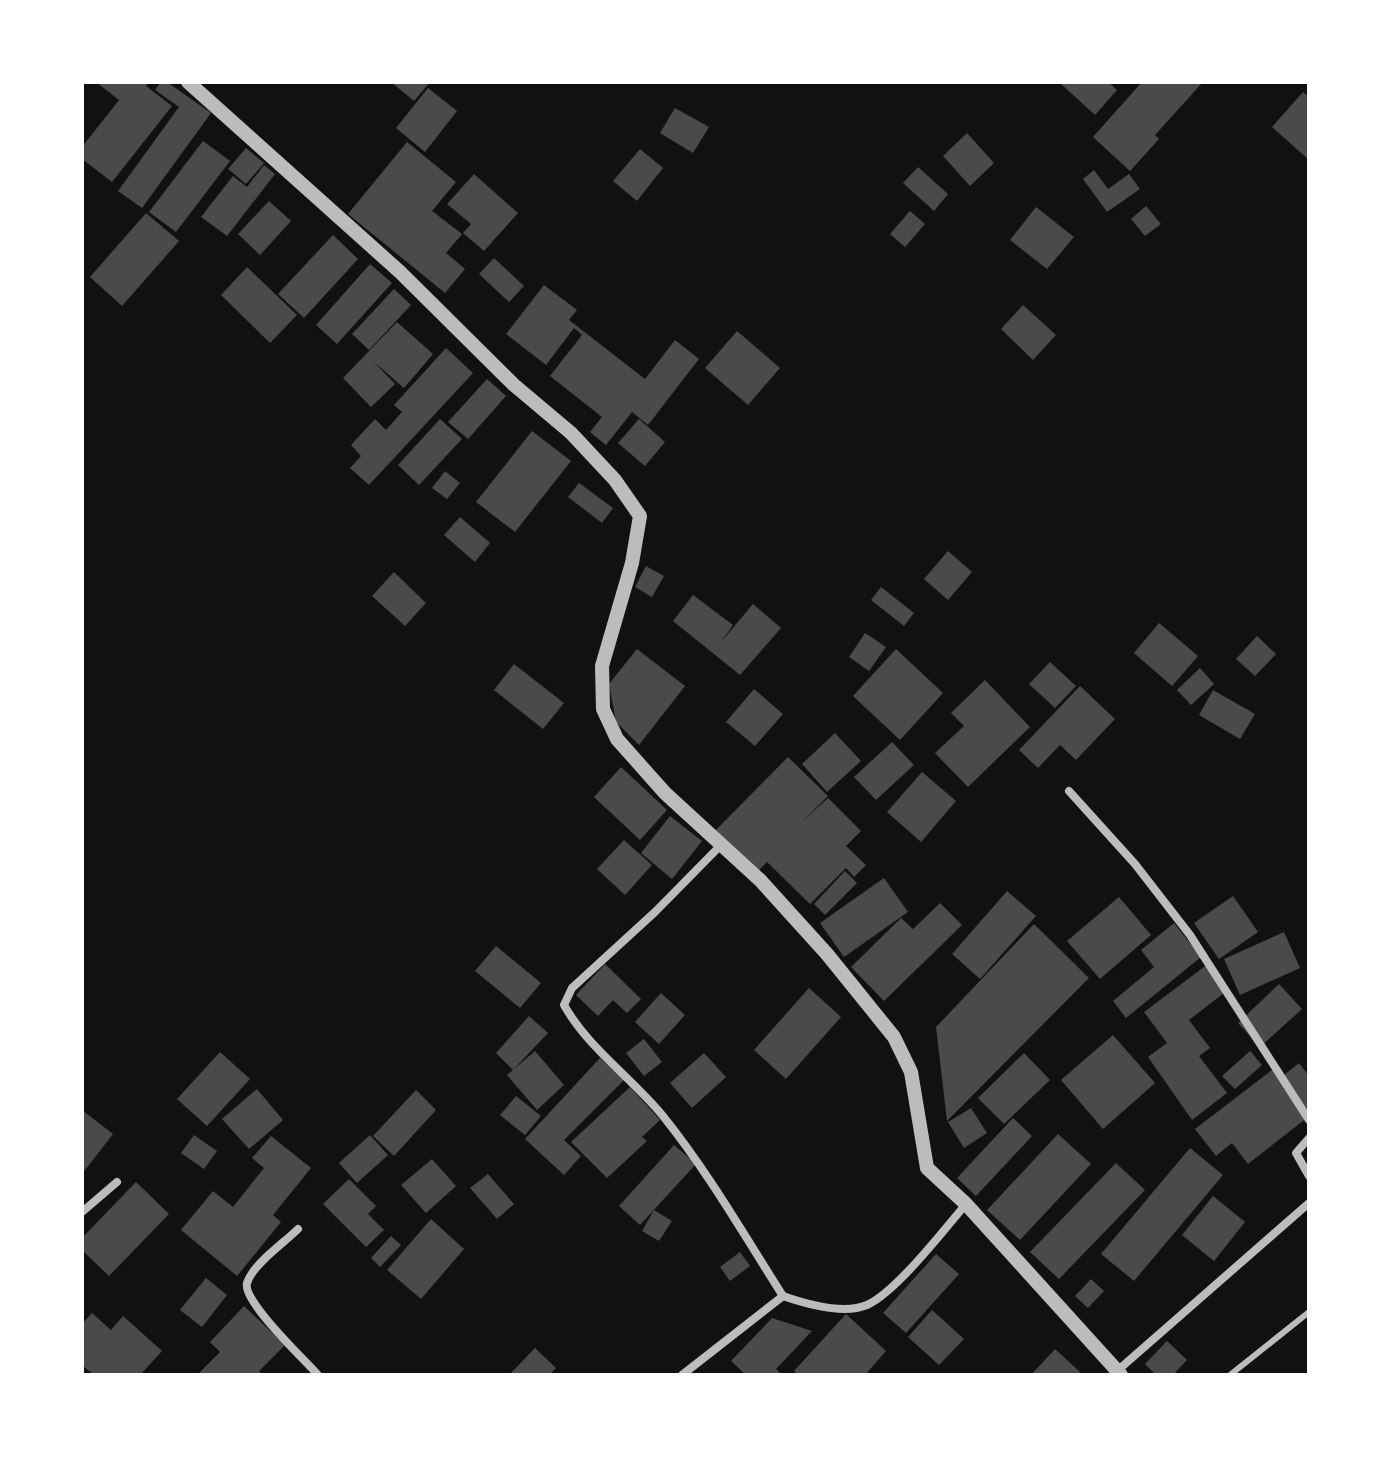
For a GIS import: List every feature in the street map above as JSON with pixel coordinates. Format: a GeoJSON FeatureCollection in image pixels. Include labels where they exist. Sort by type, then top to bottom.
{"type":"FeatureCollection","features":[{"type":"Feature","properties":{"kind":"street"},"geometry":{"type":"LineString","coordinates":[[188,82],[400,272],[514,385],[571,433],[615,480],[640,516],[632,563],[602,666],[603,709],[617,739],[665,793],[760,880],[827,954],[894,1037],[911,1072],[927,1168],[966,1204],[1119,1373],[1309,1203]]}},
{"type":"Feature","properties":{"kind":"street"},"geometry":{"type":"LineString","coordinates":[[1069,791],[1135,864],[1190,935],[1309,1120]]}},
{"type":"Feature","properties":{"kind":"street"},"geometry":{"type":"LineString","coordinates":[[721,845],[655,912],[572,988],[564,1005],[579,1028],[660,1112],[692,1153],[783,1296],[817,1308],[866,1305],[911,1269],[966,1204]]}},
{"type":"Feature","properties":{"kind":"street"},"geometry":{"type":"LineString","coordinates":[[1309,1138],[1296,1153],[1309,1176]]}},
{"type":"Feature","properties":{"kind":"street"},"geometry":{"type":"LineString","coordinates":[[82,1212],[117,1182]]}},
{"type":"Feature","properties":{"kind":"street"},"geometry":{"type":"LineString","coordinates":[[298,1229],[258,1268],[247,1282],[247,1290],[258,1308],[318,1375]]}},
{"type":"Feature","properties":{"kind":"street"},"geometry":{"type":"LineString","coordinates":[[682,1375],[783,1296]]}},
{"type":"Feature","properties":{"kind":"lane"},"geometry":{"type":"LineString","coordinates":[[1230,1375],[1309,1312]]}},
{"type":"Feature","properties":{"kind":"building"},"geometry":{"type":"Polygon","coordinates":[[[96,82],[149,82],[146,86],[172,106],[112,182],[82,159],[82,147],[119,100],[96,82]]]}},
{"type":"Feature","properties":{"kind":"building"},"geometry":{"type":"Polygon","coordinates":[[[161,82],[167,82],[211,113],[142,208],[118,191],[179,107],[155,90],[161,82]]]}},
{"type":"Feature","properties":{"kind":"building"},"geometry":{"type":"Polygon","coordinates":[[[391,82],[430,82],[414,101],[391,82]]]}},
{"type":"Feature","properties":{"kind":"building"},"geometry":{"type":"Polygon","coordinates":[[[1059,82],[1108,82],[1117,90],[1095,115],[1059,82]]]}},
{"type":"Feature","properties":{"kind":"building"},"geometry":{"type":"Polygon","coordinates":[[[1142,82],[1203,82],[1155,135],[1159,139],[1130,171],[1093,137],[1142,82]]]}},
{"type":"Feature","properties":{"kind":"building"},"geometry":{"type":"Polygon","coordinates":[[[428,88],[457,111],[425,152],[396,128],[428,88]]]}},
{"type":"Feature","properties":{"kind":"building"},"geometry":{"type":"Polygon","coordinates":[[[1303,92],[1309,97],[1309,160],[1272,127],[1303,92]]]}},
{"type":"Feature","properties":{"kind":"building"},"geometry":{"type":"Polygon","coordinates":[[[675,108],[709,127],[693,153],[660,133],[675,108]]]}},
{"type":"Feature","properties":{"kind":"building"},"geometry":{"type":"Polygon","coordinates":[[[967,133],[994,163],[970,186],[943,156],[967,133]]]}},
{"type":"Feature","properties":{"kind":"building"},"geometry":{"type":"Polygon","coordinates":[[[203,141],[230,161],[176,232],[149,212],[203,141]]]}},
{"type":"Feature","properties":{"kind":"building"},"geometry":{"type":"Polygon","coordinates":[[[407,142],[456,182],[432,211],[462,234],[446,253],[465,269],[445,293],[348,214],[407,142]]]}},
{"type":"Feature","properties":{"kind":"building"},"geometry":{"type":"Polygon","coordinates":[[[246,148],[264,163],[246,184],[228,169],[246,148]]]}},
{"type":"Feature","properties":{"kind":"building"},"geometry":{"type":"Polygon","coordinates":[[[640,149],[663,168],[637,201],[613,181],[640,149]]]}},
{"type":"Feature","properties":{"kind":"building"},"geometry":{"type":"Polygon","coordinates":[[[264,165],[275,174],[227,236],[201,217],[233,176],[247,187],[264,165]]]}},
{"type":"Feature","properties":{"kind":"building"},"geometry":{"type":"Polygon","coordinates":[[[918,167],[948,194],[934,211],[903,183],[918,167]]]}},
{"type":"Feature","properties":{"kind":"building"},"geometry":{"type":"Polygon","coordinates":[[[1094,170],[1108,189],[1129,174],[1140,189],[1107,212],[1083,179],[1094,170]]]}},
{"type":"Feature","properties":{"kind":"building"},"geometry":{"type":"Polygon","coordinates":[[[474,174],[518,213],[484,251],[463,233],[471,224],[447,204],[474,174]]]}},
{"type":"Feature","properties":{"kind":"building"},"geometry":{"type":"Polygon","coordinates":[[[269,201],[291,221],[260,255],[238,234],[269,201]]]}},
{"type":"Feature","properties":{"kind":"building"},"geometry":{"type":"Polygon","coordinates":[[[1146,206],[1161,224],[1145,236],[1131,219],[1146,206]]]}},
{"type":"Feature","properties":{"kind":"building"},"geometry":{"type":"Polygon","coordinates":[[[1036,207],[1074,237],[1047,269],[1010,240],[1036,207]]]}},
{"type":"Feature","properties":{"kind":"building"},"geometry":{"type":"Polygon","coordinates":[[[910,211],[925,224],[905,247],[890,234],[910,211]]]}},
{"type":"Feature","properties":{"kind":"building"},"geometry":{"type":"Polygon","coordinates":[[[146,213],[179,241],[122,306],[90,277],[146,213]]]}},
{"type":"Feature","properties":{"kind":"building"},"geometry":{"type":"Polygon","coordinates":[[[333,235],[358,259],[304,318],[278,294],[333,235]]]}},
{"type":"Feature","properties":{"kind":"building"},"geometry":{"type":"Polygon","coordinates":[[[494,258],[524,286],[509,302],[479,274],[494,258]]]}},
{"type":"Feature","properties":{"kind":"building"},"geometry":{"type":"Polygon","coordinates":[[[370,264],[392,283],[337,344],[316,325],[370,264]]]}},
{"type":"Feature","properties":{"kind":"building"},"geometry":{"type":"Polygon","coordinates":[[[247,267],[297,315],[270,343],[221,295],[247,267]]]}},
{"type":"Feature","properties":{"kind":"building"},"geometry":{"type":"Polygon","coordinates":[[[544,285],[577,310],[569,320],[645,379],[675,340],[699,359],[648,425],[632,412],[606,445],[590,432],[602,417],[550,376],[582,335],[574,328],[546,365],[506,334],[544,285]]]}},
{"type":"Feature","properties":{"kind":"building"},"geometry":{"type":"Polygon","coordinates":[[[394,289],[411,305],[369,350],[352,334],[394,289]]]}},
{"type":"Feature","properties":{"kind":"building"},"geometry":{"type":"Polygon","coordinates":[[[1023,305],[1056,335],[1033,360],[1001,329],[1023,305]]]}},
{"type":"Feature","properties":{"kind":"building"},"geometry":{"type":"Polygon","coordinates":[[[397,322],[433,354],[404,388],[373,361],[395,384],[371,407],[343,378],[397,322]]]}},
{"type":"Feature","properties":{"kind":"building"},"geometry":{"type":"Polygon","coordinates":[[[737,331],[780,368],[748,405],[705,368],[737,331]]]}},
{"type":"Feature","properties":{"kind":"building"},"geometry":{"type":"Polygon","coordinates":[[[446,348],[473,373],[369,485],[350,468],[361,456],[351,445],[375,419],[386,430],[402,412],[394,405],[446,348]]]}},
{"type":"Feature","properties":{"kind":"building"},"geometry":{"type":"Polygon","coordinates":[[[487,379],[506,396],[468,439],[448,422],[487,379]]]}},
{"type":"Feature","properties":{"kind":"building"},"geometry":{"type":"Polygon","coordinates":[[[440,419],[462,439],[419,485],[398,465],[440,419]]]}},
{"type":"Feature","properties":{"kind":"building"},"geometry":{"type":"Polygon","coordinates":[[[639,419],[665,442],[645,466],[618,443],[639,419]]]}},
{"type":"Feature","properties":{"kind":"building"},"geometry":{"type":"Polygon","coordinates":[[[532,431],[571,461],[515,532],[476,502],[532,431]]]}},
{"type":"Feature","properties":{"kind":"building"},"geometry":{"type":"Polygon","coordinates":[[[445,471],[460,483],[447,499],[432,488],[445,471]]]}},
{"type":"Feature","properties":{"kind":"building"},"geometry":{"type":"Polygon","coordinates":[[[579,483],[613,508],[602,523],[568,497],[579,483]]]}},
{"type":"Feature","properties":{"kind":"building"},"geometry":{"type":"Polygon","coordinates":[[[460,517],[490,543],[475,562],[444,535],[460,517]]]}},
{"type":"Feature","properties":{"kind":"building"},"geometry":{"type":"Polygon","coordinates":[[[948,551],[972,572],[948,600],[924,579],[948,551]]]}},
{"type":"Feature","properties":{"kind":"building"},"geometry":{"type":"Polygon","coordinates":[[[646,566],[664,576],[652,597],[635,587],[646,566]]]}},
{"type":"Feature","properties":{"kind":"building"},"geometry":{"type":"Polygon","coordinates":[[[394,572],[426,603],[405,626],[372,596],[394,572]]]}},
{"type":"Feature","properties":{"kind":"building"},"geometry":{"type":"Polygon","coordinates":[[[881,587],[914,613],[904,626],[871,600],[881,587]]]}},
{"type":"Feature","properties":{"kind":"building"},"geometry":{"type":"Polygon","coordinates":[[[693,595],[733,625],[721,642],[753,604],[781,628],[740,675],[673,621],[693,595]]]}},
{"type":"Feature","properties":{"kind":"building"},"geometry":{"type":"Polygon","coordinates":[[[1159,623],[1198,656],[1172,686],[1134,653],[1159,623]]]}},
{"type":"Feature","properties":{"kind":"building"},"geometry":{"type":"Polygon","coordinates":[[[865,633],[886,647],[869,671],[849,657],[865,633]]]}},
{"type":"Feature","properties":{"kind":"building"},"geometry":{"type":"Polygon","coordinates":[[[1257,636],[1276,654],[1255,676],[1236,659],[1257,636]]]}},
{"type":"Feature","properties":{"kind":"building"},"geometry":{"type":"Polygon","coordinates":[[[637,649],[685,686],[639,745],[616,722],[609,684],[637,649]]]}},
{"type":"Feature","properties":{"kind":"building"},"geometry":{"type":"Polygon","coordinates":[[[896,649],[943,693],[900,740],[853,696],[896,649]]]}},
{"type":"Feature","properties":{"kind":"building"},"geometry":{"type":"Polygon","coordinates":[[[1050,662],[1076,686],[1055,708],[1029,684],[1050,662]]]}},
{"type":"Feature","properties":{"kind":"building"},"geometry":{"type":"Polygon","coordinates":[[[514,664],[564,703],[543,729],[494,690],[514,664]]]}},
{"type":"Feature","properties":{"kind":"building"},"geometry":{"type":"Polygon","coordinates":[[[1200,668],[1214,684],[1191,705],[1177,690],[1200,668]]]}},
{"type":"Feature","properties":{"kind":"building"},"geometry":{"type":"Polygon","coordinates":[[[985,680],[1030,727],[968,787],[935,753],[964,726],[951,713],[985,680]]]}},
{"type":"Feature","properties":{"kind":"building"},"geometry":{"type":"Polygon","coordinates":[[[1080,686],[1115,719],[1076,760],[1060,745],[1038,768],[1019,750],[1080,686]]]}},
{"type":"Feature","properties":{"kind":"building"},"geometry":{"type":"Polygon","coordinates":[[[754,689],[783,714],[755,746],[726,722],[754,689]]]}},
{"type":"Feature","properties":{"kind":"building"},"geometry":{"type":"Polygon","coordinates":[[[1213,690],[1255,714],[1240,739],[1199,715],[1213,690]]]}},
{"type":"Feature","properties":{"kind":"building"},"geometry":{"type":"Polygon","coordinates":[[[835,733],[861,761],[827,792],[802,764],[835,733]]]}},
{"type":"Feature","properties":{"kind":"building"},"geometry":{"type":"Polygon","coordinates":[[[892,742],[914,765],[876,800],[854,777],[892,742]]]}},
{"type":"Feature","properties":{"kind":"building"},"geometry":{"type":"Polygon","coordinates":[[[788,757],[828,796],[801,823],[828,798],[861,831],[846,846],[866,865],[854,877],[846,868],[810,904],[767,862],[753,876],[711,835],[788,757]]]}},
{"type":"Feature","properties":{"kind":"building"},"geometry":{"type":"Polygon","coordinates":[[[621,767],[667,810],[640,840],[594,797],[621,767]]]}},
{"type":"Feature","properties":{"kind":"building"},"geometry":{"type":"Polygon","coordinates":[[[922,772],[956,801],[921,842],[887,812],[922,772]]]}},
{"type":"Feature","properties":{"kind":"building"},"geometry":{"type":"Polygon","coordinates":[[[670,816],[702,841],[672,879],[641,853],[670,816]]]}},
{"type":"Feature","properties":{"kind":"building"},"geometry":{"type":"Polygon","coordinates":[[[624,840],[652,865],[625,895],[597,869],[624,840]]]}},
{"type":"Feature","properties":{"kind":"building"},"geometry":{"type":"Polygon","coordinates":[[[845,871],[857,883],[825,915],[814,904],[845,871]]]}},
{"type":"Feature","properties":{"kind":"building"},"geometry":{"type":"Polygon","coordinates":[[[884,878],[908,912],[844,957],[820,923],[884,878]]]}},
{"type":"Feature","properties":{"kind":"building"},"geometry":{"type":"Polygon","coordinates":[[[1007,891],[1036,916],[980,979],[952,954],[1007,891]]]}},
{"type":"Feature","properties":{"kind":"building"},"geometry":{"type":"Polygon","coordinates":[[[1233,896],[1258,932],[1219,959],[1194,923],[1233,896]]]}},
{"type":"Feature","properties":{"kind":"building"},"geometry":{"type":"Polygon","coordinates":[[[1119,897],[1151,935],[1100,979],[1067,941],[1119,897]]]}},
{"type":"Feature","properties":{"kind":"building"},"geometry":{"type":"Polygon","coordinates":[[[940,903],[962,925],[884,1001],[851,967],[901,918],[913,929],[940,903]]]}},
{"type":"Feature","properties":{"kind":"building"},"geometry":{"type":"Polygon","coordinates":[[[1174,923],[1201,957],[1126,1018],[1113,1001],[1154,967],[1141,950],[1174,923]]]}},
{"type":"Feature","properties":{"kind":"building"},"geometry":{"type":"Polygon","coordinates":[[[1034,924],[1089,978],[947,1121],[936,1027],[1034,924]]]}},
{"type":"Feature","properties":{"kind":"building"},"geometry":{"type":"Polygon","coordinates":[[[1284,932],[1300,968],[1240,995],[1224,959],[1284,932]]]}},
{"type":"Feature","properties":{"kind":"building"},"geometry":{"type":"Polygon","coordinates":[[[496,946],[541,983],[520,1008],[475,971],[496,946]]]}},
{"type":"Feature","properties":{"kind":"building"},"geometry":{"type":"Polygon","coordinates":[[[605,964],[641,999],[627,1013],[613,1000],[598,1016],[576,995],[605,964]]]}},
{"type":"Feature","properties":{"kind":"building"},"geometry":{"type":"Polygon","coordinates":[[[1208,964],[1228,990],[1189,1020],[1210,1048],[1199,1056],[1227,1093],[1192,1120],[1148,1057],[1167,1043],[1144,1012],[1208,964]]]}},
{"type":"Feature","properties":{"kind":"building"},"geometry":{"type":"Polygon","coordinates":[[[1279,984],[1302,1009],[1260,1047],[1238,1023],[1279,984]]]}},
{"type":"Feature","properties":{"kind":"building"},"geometry":{"type":"Polygon","coordinates":[[[809,988],[841,1017],[786,1079],[754,1050],[809,988]]]}},
{"type":"Feature","properties":{"kind":"building"},"geometry":{"type":"Polygon","coordinates":[[[661,993],[685,1015],[659,1044],[635,1022],[661,993]]]}},
{"type":"Feature","properties":{"kind":"building"},"geometry":{"type":"Polygon","coordinates":[[[529,1016],[548,1033],[513,1070],[496,1053],[529,1016]]]}},
{"type":"Feature","properties":{"kind":"building"},"geometry":{"type":"Polygon","coordinates":[[[1113,1035],[1155,1083],[1103,1129],[1061,1080],[1113,1035]]]}},
{"type":"Feature","properties":{"kind":"building"},"geometry":{"type":"Polygon","coordinates":[[[644,1039],[662,1062],[644,1076],[626,1053],[644,1039]]]}},
{"type":"Feature","properties":{"kind":"building"},"geometry":{"type":"Polygon","coordinates":[[[535,1051],[564,1085],[537,1110],[507,1075],[535,1051]]]}},
{"type":"Feature","properties":{"kind":"building"},"geometry":{"type":"Polygon","coordinates":[[[1250,1051],[1262,1065],[1235,1089],[1222,1076],[1250,1051]]]}},
{"type":"Feature","properties":{"kind":"building"},"geometry":{"type":"Polygon","coordinates":[[[220,1052],[250,1079],[207,1126],[177,1099],[220,1052]]]}},
{"type":"Feature","properties":{"kind":"building"},"geometry":{"type":"Polygon","coordinates":[[[704,1053],[726,1077],[692,1108],[670,1083],[704,1053]]]}},
{"type":"Feature","properties":{"kind":"building"},"geometry":{"type":"Polygon","coordinates":[[[1024,1053],[1050,1080],[1004,1124],[978,1098],[1024,1053]]]}},
{"type":"Feature","properties":{"kind":"building"},"geometry":{"type":"Polygon","coordinates":[[[600,1058],[624,1080],[564,1140],[581,1156],[564,1175],[525,1139],[600,1058]]]}},
{"type":"Feature","properties":{"kind":"building"},"geometry":{"type":"Polygon","coordinates":[[[1299,1063],[1309,1076],[1309,1106],[1303,1111],[1308,1117],[1248,1164],[1232,1143],[1216,1156],[1195,1129],[1272,1070],[1279,1079],[1299,1063]]]}},
{"type":"Feature","properties":{"kind":"building"},"geometry":{"type":"Polygon","coordinates":[[[630,1087],[660,1120],[642,1137],[647,1141],[607,1178],[571,1142],[630,1087]]]}},
{"type":"Feature","properties":{"kind":"building"},"geometry":{"type":"Polygon","coordinates":[[[257,1089],[283,1120],[249,1149],[222,1119],[257,1089]]]}},
{"type":"Feature","properties":{"kind":"building"},"geometry":{"type":"Polygon","coordinates":[[[416,1090],[436,1110],[394,1156],[373,1136],[416,1090]]]}},
{"type":"Feature","properties":{"kind":"building"},"geometry":{"type":"Polygon","coordinates":[[[516,1096],[541,1116],[525,1135],[500,1115],[516,1096]]]}},
{"type":"Feature","properties":{"kind":"building"},"geometry":{"type":"Polygon","coordinates":[[[971,1108],[987,1133],[964,1148],[948,1122],[971,1108]]]}},
{"type":"Feature","properties":{"kind":"building"},"geometry":{"type":"Polygon","coordinates":[[[82,1110],[113,1134],[82,1174],[82,1110]]]}},
{"type":"Feature","properties":{"kind":"building"},"geometry":{"type":"Polygon","coordinates":[[[1013,1118],[1032,1136],[976,1196],[957,1178],[1013,1118]]]}},
{"type":"Feature","properties":{"kind":"building"},"geometry":{"type":"Polygon","coordinates":[[[1058,1134],[1091,1164],[1020,1240],[987,1210],[1058,1134]]]}},
{"type":"Feature","properties":{"kind":"building"},"geometry":{"type":"Polygon","coordinates":[[[194,1135],[217,1151],[204,1169],[181,1153],[194,1135]]]}},
{"type":"Feature","properties":{"kind":"building"},"geometry":{"type":"Polygon","coordinates":[[[370,1135],[388,1155],[357,1183],[339,1163],[370,1135]]]}},
{"type":"Feature","properties":{"kind":"building"},"geometry":{"type":"Polygon","coordinates":[[[271,1136],[311,1168],[273,1215],[281,1222],[237,1276],[181,1230],[213,1191],[233,1207],[264,1168],[252,1158],[271,1136]]]}},
{"type":"Feature","properties":{"kind":"building"},"geometry":{"type":"Polygon","coordinates":[[[674,1145],[696,1164],[640,1225],[619,1206],[674,1145]]]}},
{"type":"Feature","properties":{"kind":"building"},"geometry":{"type":"Polygon","coordinates":[[[1190,1148],[1223,1175],[1134,1281],[1101,1254],[1190,1148]]]}},
{"type":"Feature","properties":{"kind":"building"},"geometry":{"type":"Polygon","coordinates":[[[432,1159],[456,1186],[426,1213],[401,1185],[432,1159]]]}},
{"type":"Feature","properties":{"kind":"building"},"geometry":{"type":"Polygon","coordinates":[[[1116,1163],[1145,1190],[1059,1279],[1030,1252],[1116,1163]]]}},
{"type":"Feature","properties":{"kind":"building"},"geometry":{"type":"Polygon","coordinates":[[[488,1174],[514,1204],[497,1219],[470,1188],[488,1174]]]}},
{"type":"Feature","properties":{"kind":"building"},"geometry":{"type":"Polygon","coordinates":[[[349,1179],[376,1206],[368,1214],[384,1230],[366,1247],[323,1204],[349,1179]]]}},
{"type":"Feature","properties":{"kind":"building"},"geometry":{"type":"Polygon","coordinates":[[[136,1182],[169,1214],[109,1276],[82,1250],[82,1238],[136,1182]]]}},
{"type":"Feature","properties":{"kind":"building"},"geometry":{"type":"Polygon","coordinates":[[[1213,1196],[1245,1222],[1214,1261],[1182,1235],[1213,1196]]]}},
{"type":"Feature","properties":{"kind":"building"},"geometry":{"type":"Polygon","coordinates":[[[654,1210],[672,1221],[659,1241],[642,1231],[654,1210]]]}},
{"type":"Feature","properties":{"kind":"building"},"geometry":{"type":"Polygon","coordinates":[[[431,1219],[464,1249],[421,1299],[387,1270],[431,1219]]]}},
{"type":"Feature","properties":{"kind":"building"},"geometry":{"type":"Polygon","coordinates":[[[391,1236],[401,1245],[380,1267],[371,1258],[391,1236]]]}},
{"type":"Feature","properties":{"kind":"building"},"geometry":{"type":"Polygon","coordinates":[[[740,1252],[750,1266],[730,1281],[720,1267],[740,1252]]]}},
{"type":"Feature","properties":{"kind":"building"},"geometry":{"type":"Polygon","coordinates":[[[936,1254],[959,1274],[906,1333],[883,1313],[936,1254]]]}},
{"type":"Feature","properties":{"kind":"building"},"geometry":{"type":"Polygon","coordinates":[[[206,1278],[227,1295],[202,1327],[180,1310],[206,1278]]]}},
{"type":"Feature","properties":{"kind":"building"},"geometry":{"type":"Polygon","coordinates":[[[1091,1279],[1104,1291],[1088,1308],[1075,1296],[1091,1279]]]}},
{"type":"Feature","properties":{"kind":"building"},"geometry":{"type":"Polygon","coordinates":[[[244,1306],[285,1345],[259,1371],[263,1375],[197,1375],[220,1352],[210,1342],[244,1306]]]}},
{"type":"Feature","properties":{"kind":"building"},"geometry":{"type":"Polygon","coordinates":[[[932,1310],[964,1339],[939,1365],[908,1337],[932,1310]]]}},
{"type":"Feature","properties":{"kind":"building"},"geometry":{"type":"Polygon","coordinates":[[[92,1313],[111,1330],[123,1316],[162,1351],[140,1375],[94,1375],[82,1365],[82,1324],[92,1313]]]}},
{"type":"Feature","properties":{"kind":"building"},"geometry":{"type":"Polygon","coordinates":[[[846,1314],[886,1351],[865,1375],[798,1375],[794,1371],[846,1314]]]}},
{"type":"Feature","properties":{"kind":"building"},"geometry":{"type":"Polygon","coordinates":[[[772,1318],[812,1331],[776,1369],[782,1375],[746,1375],[731,1361],[772,1318]]]}},
{"type":"Feature","properties":{"kind":"building"},"geometry":{"type":"Polygon","coordinates":[[[1167,1341],[1187,1360],[1173,1375],[1156,1375],[1145,1364],[1167,1341]]]}},
{"type":"Feature","properties":{"kind":"building"},"geometry":{"type":"Polygon","coordinates":[[[535,1348],[556,1368],[549,1375],[509,1375],[535,1348]]]}},
{"type":"Feature","properties":{"kind":"building"},"geometry":{"type":"Polygon","coordinates":[[[1055,1349],[1080,1372],[1077,1375],[1031,1375],[1055,1349]]]}}]}
